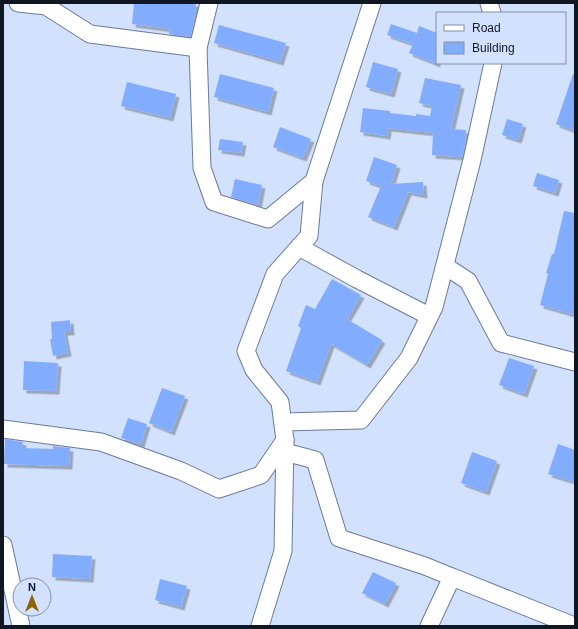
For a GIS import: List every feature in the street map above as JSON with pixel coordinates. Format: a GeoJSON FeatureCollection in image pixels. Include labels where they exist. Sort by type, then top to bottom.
{"type":"FeatureCollection","features":[{"type":"Feature","properties":{"kind":"street"},"geometry":{"type":"LineString","coordinates":[[18,3],[46,6],[90,34],[198,48]]}},
{"type":"Feature","properties":{"kind":"street"},"geometry":{"type":"LineString","coordinates":[[209,3],[198,48],[202,168],[214,202],[268,220],[314,181]]}},
{"type":"Feature","properties":{"kind":"street"},"geometry":{"type":"LineString","coordinates":[[260,626],[283,551],[285,446],[280,402],[254,370],[246,351],[275,274],[309,236],[314,181],[372,3]]}},
{"type":"Feature","properties":{"kind":"street"},"geometry":{"type":"LineString","coordinates":[[283,422],[361,420],[409,358],[434,307],[472,160],[492,64]]}},
{"type":"Feature","properties":{"kind":"street"},"geometry":{"type":"LineString","coordinates":[[300,247],[357,279],[429,316]]}},
{"type":"Feature","properties":{"kind":"street"},"geometry":{"type":"LineString","coordinates":[[444,266],[468,281],[501,343],[575,362]]}},
{"type":"Feature","properties":{"kind":"street"},"geometry":{"type":"LineString","coordinates":[[3,429],[101,442],[181,471],[219,489],[261,475],[285,446]]}},
{"type":"Feature","properties":{"kind":"street"},"geometry":{"type":"LineString","coordinates":[[285,446],[315,460],[339,538],[425,566],[574,626]]}},
{"type":"Feature","properties":{"kind":"street"},"geometry":{"type":"LineString","coordinates":[[3,545],[21,626]]}},
{"type":"Feature","properties":{"kind":"street"},"geometry":{"type":"LineString","coordinates":[[429,626],[452,577]]}},
{"type":"Feature","properties":{"kind":"building"},"geometry":{"type":"Polygon","coordinates":[[[134,3],[196,3],[193,27],[190,37],[169,34],[170,29],[132,24],[134,3]]]}},
{"type":"Feature","properties":{"kind":"building"},"geometry":{"type":"Polygon","coordinates":[[[391,24],[417,33],[419,26],[436,33],[436,64],[409,53],[413,44],[387,35],[391,24]]]}},
{"type":"Feature","properties":{"kind":"building"},"geometry":{"type":"Polygon","coordinates":[[[219,25],[286,43],[280,62],[214,43],[219,25]]]}},
{"type":"Feature","properties":{"kind":"building"},"geometry":{"type":"Polygon","coordinates":[[[373,62],[398,69],[391,94],[366,87],[373,62]]]}},
{"type":"Feature","properties":{"kind":"building"},"geometry":{"type":"Polygon","coordinates":[[[220,74],[274,88],[268,112],[214,97],[220,74]]]}},
{"type":"Feature","properties":{"kind":"building"},"geometry":{"type":"Polygon","coordinates":[[[573,74],[575,75],[575,131],[556,124],[573,74]]]}},
{"type":"Feature","properties":{"kind":"building"},"geometry":{"type":"Polygon","coordinates":[[[425,78],[461,85],[451,129],[466,130],[462,157],[432,155],[433,133],[388,128],[387,136],[360,132],[363,108],[390,111],[390,113],[430,116],[432,106],[419,103],[425,78]]]}},
{"type":"Feature","properties":{"kind":"building"},"geometry":{"type":"Polygon","coordinates":[[[127,82],[176,94],[170,118],[121,106],[127,82]]]}},
{"type":"Feature","properties":{"kind":"building"},"geometry":{"type":"Polygon","coordinates":[[[507,119],[523,124],[518,140],[502,135],[507,119]]]}},
{"type":"Feature","properties":{"kind":"building"},"geometry":{"type":"Polygon","coordinates":[[[280,127],[311,139],[303,158],[273,147],[280,127]]]}},
{"type":"Feature","properties":{"kind":"building"},"geometry":{"type":"Polygon","coordinates":[[[220,139],[243,142],[241,153],[218,150],[220,139]]]}},
{"type":"Feature","properties":{"kind":"building"},"geometry":{"type":"Polygon","coordinates":[[[374,157],[397,165],[391,184],[423,182],[424,195],[408,192],[394,227],[368,217],[381,186],[366,181],[374,157]]]}},
{"type":"Feature","properties":{"kind":"building"},"geometry":{"type":"Polygon","coordinates":[[[537,173],[559,180],[555,193],[533,186],[537,173]]]}},
{"type":"Feature","properties":{"kind":"building"},"geometry":{"type":"Polygon","coordinates":[[[235,179],[262,185],[258,205],[231,197],[235,179]]]}},
{"type":"Feature","properties":{"kind":"building"},"geometry":{"type":"Polygon","coordinates":[[[564,211],[575,213],[575,315],[540,305],[548,274],[546,273],[552,254],[554,254],[564,211]]]}},
{"type":"Feature","properties":{"kind":"building"},"geometry":{"type":"Polygon","coordinates":[[[332,279],[361,295],[347,319],[382,340],[367,365],[331,344],[317,382],[286,371],[301,328],[298,326],[306,305],[315,309],[332,279]]]}},
{"type":"Feature","properties":{"kind":"building"},"geometry":{"type":"Polygon","coordinates":[[[70,320],[71,332],[64,332],[68,353],[53,356],[50,339],[52,339],[51,322],[70,320]]]}},
{"type":"Feature","properties":{"kind":"building"},"geometry":{"type":"Polygon","coordinates":[[[509,358],[534,366],[524,394],[499,385],[509,358]]]}},
{"type":"Feature","properties":{"kind":"building"},"geometry":{"type":"Polygon","coordinates":[[[24,361],[58,363],[56,391],[23,390],[24,361]]]}},
{"type":"Feature","properties":{"kind":"building"},"geometry":{"type":"Polygon","coordinates":[[[162,388],[185,396],[171,432],[149,423],[162,388]]]}},
{"type":"Feature","properties":{"kind":"building"},"geometry":{"type":"Polygon","coordinates":[[[128,418],[147,424],[141,444],[121,438],[128,418]]]}},
{"type":"Feature","properties":{"kind":"building"},"geometry":{"type":"Polygon","coordinates":[[[5,439],[23,442],[22,448],[53,449],[53,446],[70,448],[69,466],[4,464],[5,439]]]}},
{"type":"Feature","properties":{"kind":"building"},"geometry":{"type":"Polygon","coordinates":[[[558,444],[575,450],[575,482],[548,474],[558,444]]]}},
{"type":"Feature","properties":{"kind":"building"},"geometry":{"type":"Polygon","coordinates":[[[472,452],[497,461],[486,492],[461,483],[472,452]]]}},
{"type":"Feature","properties":{"kind":"building"},"geometry":{"type":"Polygon","coordinates":[[[53,554],[92,556],[90,579],[52,577],[53,554]]]}},
{"type":"Feature","properties":{"kind":"building"},"geometry":{"type":"Polygon","coordinates":[[[373,572],[396,583],[385,604],[362,593],[373,572]]]}},
{"type":"Feature","properties":{"kind":"building"},"geometry":{"type":"Polygon","coordinates":[[[160,579],[187,586],[181,607],[155,600],[160,579]]]}}]}
